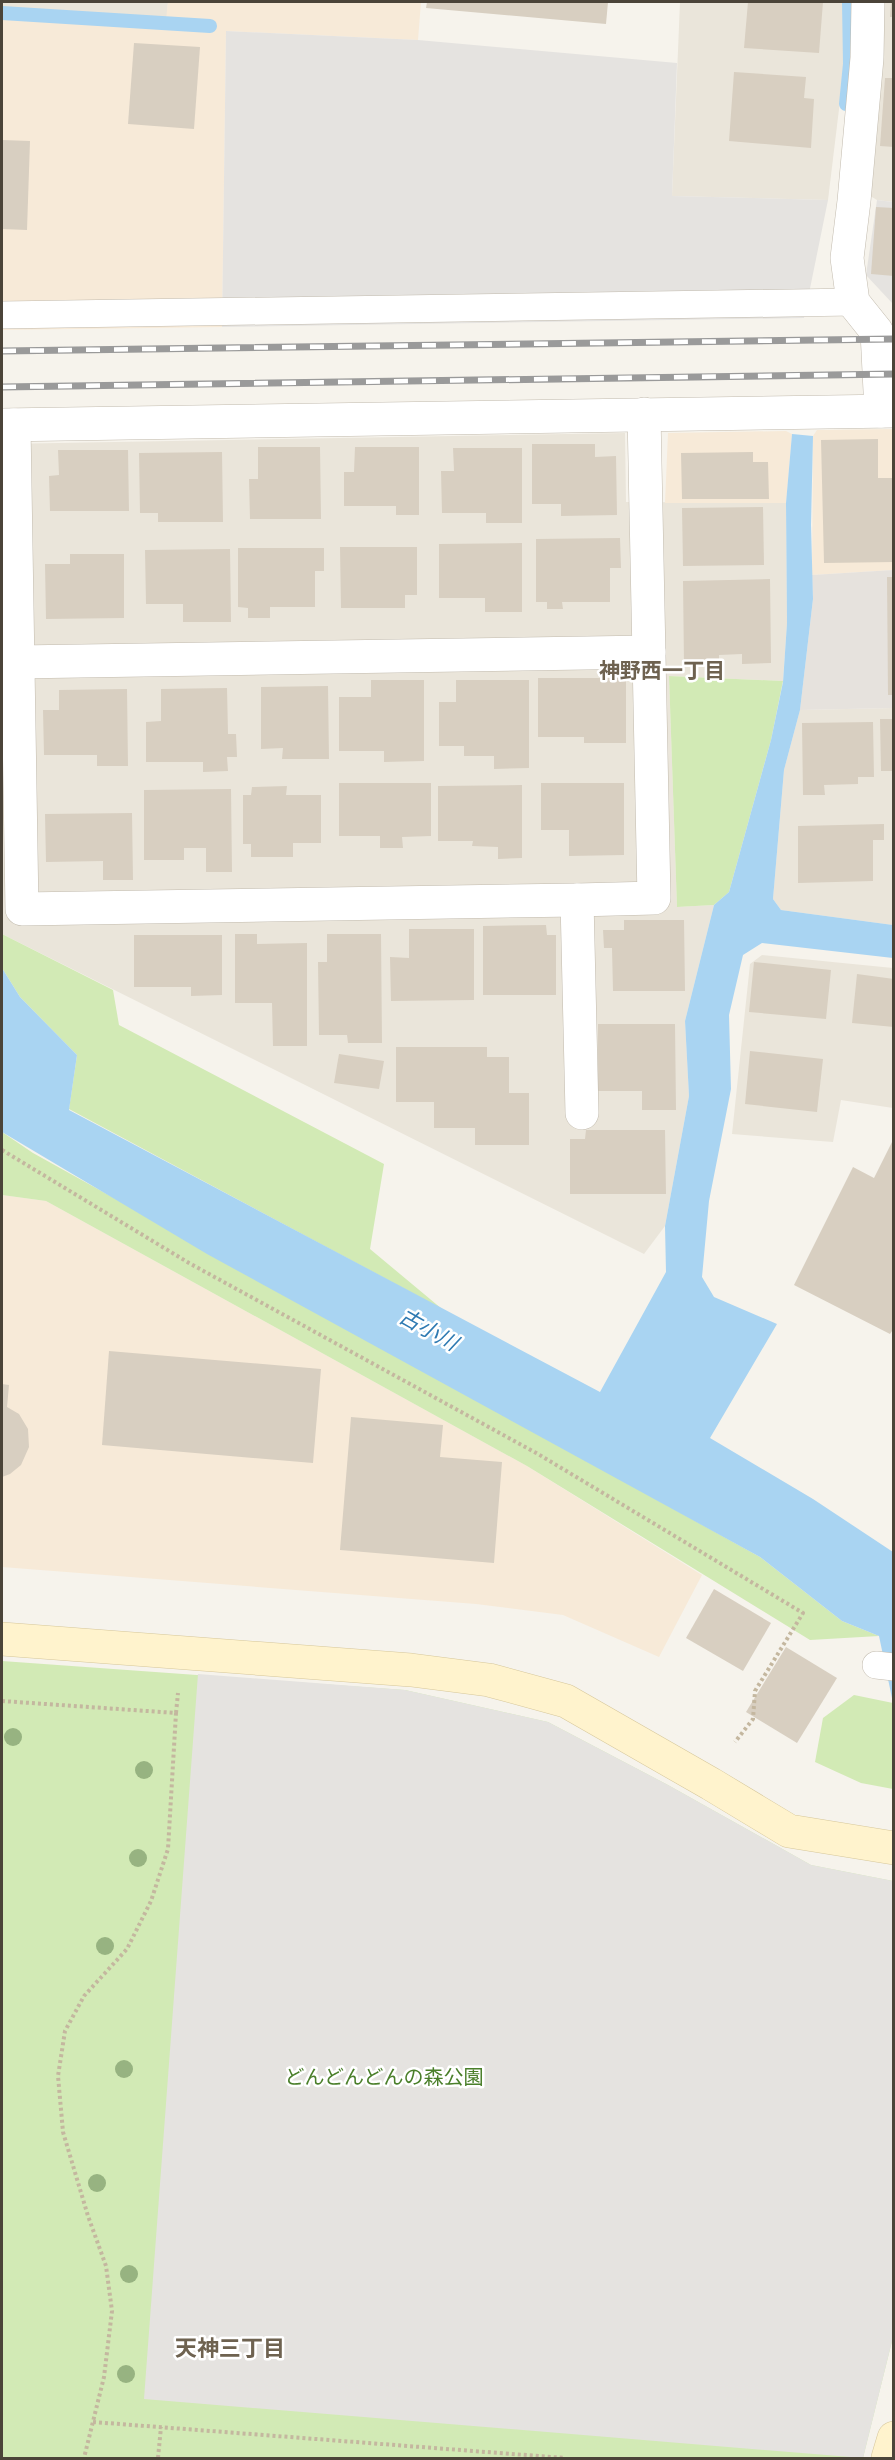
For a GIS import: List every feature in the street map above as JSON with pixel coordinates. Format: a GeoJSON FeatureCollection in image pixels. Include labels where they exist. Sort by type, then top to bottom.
{"type":"FeatureCollection","features":[{"type":"Feature","properties":{"kind":"street"},"geometry":{"type":"LineString","coordinates":[[645,414],[654,898],[22,909],[18,662],[8,425],[645,414],[887,411],[877,332],[853,302],[847,258],[880,59],[868,2]]}},
{"type":"Feature","properties":{"kind":"street"},"geometry":{"type":"LineString","coordinates":[[18,662],[649,652]]}},
{"type":"Feature","properties":{"kind":"street"},"geometry":{"type":"LineString","coordinates":[[577,900],[582,1113]]}},
{"type":"Feature","properties":{"kind":"street"},"geometry":{"type":"LineString","coordinates":[[2,1639],[411,1670],[489,1680],[566,1701],[789,1831],[894,1848]]}},
{"type":"Feature","properties":{"kind":"street"},"geometry":{"type":"LineString","coordinates":[[888,2458],[894,2438]]}},
{"type":"Feature","properties":{"kind":"lane"},"geometry":{"type":"LineString","coordinates":[[2,315],[853,302]]}},
{"type":"Feature","properties":{"kind":"path"},"geometry":{"type":"LineString","coordinates":[[2,1150],[189,1263],[538,1454],[803,1613],[755,1691],[753,1719],[735,1742]]}},
{"type":"Feature","properties":{"kind":"path"},"geometry":{"type":"LineString","coordinates":[[2,1701],[176,1713],[168,1848],[154,1890],[127,1949],[84,1996],[65,2031],[58,2076],[63,2132],[88,2216],[106,2266],[112,2311],[104,2378],[84,2458]]}},
{"type":"Feature","properties":{"kind":"path"},"geometry":{"type":"LineString","coordinates":[[93,2422],[565,2458]]}},
{"type":"Feature","properties":{"kind":"path"},"geometry":{"type":"LineString","coordinates":[[158,2458],[161,2427]]}},
{"type":"Feature","properties":{"kind":"shaded area"},"geometry":{"type":"Polygon","coordinates":[[[2,2],[168,2],[166,28],[2,17],[2,2]]]}},
{"type":"Feature","properties":{"kind":"shaded area"},"geometry":{"type":"Polygon","coordinates":[[[168,2],[421,2],[418,40],[226,31],[222,327],[2,330],[2,17],[165,28],[168,2]]]}},
{"type":"Feature","properties":{"kind":"shaded area"},"geometry":{"type":"Polygon","coordinates":[[[680,2],[845,2],[844,68],[828,200],[672,196],[680,2]]]}},
{"type":"Feature","properties":{"kind":"shaded area"},"geometry":{"type":"Polygon","coordinates":[[[879,2],[893,2],[893,202],[877,200],[867,194],[879,2]]]}},
{"type":"Feature","properties":{"kind":"shaded area"},"geometry":{"type":"Polygon","coordinates":[[[226,31],[418,40],[677,63],[672,196],[828,200],[804,318],[222,327],[226,31]]]}},
{"type":"Feature","properties":{"kind":"shaded area"},"geometry":{"type":"Polygon","coordinates":[[[877,200],[893,202],[893,304],[866,275],[877,200]]]}},
{"type":"Feature","properties":{"kind":"shaded area"},"geometry":{"type":"Polygon","coordinates":[[[893,429],[893,570],[812,575],[813,436],[817,430],[893,429]]]}},
{"type":"Feature","properties":{"kind":"shaded area"},"geometry":{"type":"Polygon","coordinates":[[[786,431],[792,434],[786,503],[665,503],[668,433],[786,431]]]}},
{"type":"Feature","properties":{"kind":"shaded area"},"geometry":{"type":"Polygon","coordinates":[[[625,433],[626,502],[786,503],[787,623],[783,681],[669,676],[677,907],[714,905],[685,1021],[689,1096],[665,1226],[644,1254],[2,934],[2,444],[625,433]]]}},
{"type":"Feature","properties":{"kind":"shaded area"},"geometry":{"type":"Polygon","coordinates":[[[893,570],[893,708],[800,710],[813,599],[812,575],[893,570]]]}},
{"type":"Feature","properties":{"kind":"shaded area"},"geometry":{"type":"Polygon","coordinates":[[[893,708],[893,925],[781,910],[773,899],[784,770],[800,710],[893,708]]]}},
{"type":"Feature","properties":{"kind":"shaded area"},"geometry":{"type":"Polygon","coordinates":[[[762,955],[893,968],[893,1108],[841,1100],[833,1142],[732,1134],[750,964],[762,955]]]}},
{"type":"Feature","properties":{"kind":"shaded area"},"geometry":{"type":"Polygon","coordinates":[[[2,1195],[46,1201],[527,1466],[702,1575],[659,1657],[563,1615],[476,1604],[2,1567],[2,1195]]]}},
{"type":"Feature","properties":{"kind":"shaded area","name":"どんどんどんの森公園"},"geometry":{"type":"Polygon","coordinates":[[[198,1674],[405,1690],[548,1722],[668,1785],[811,1865],[893,1881],[894,2333],[863,2458],[144,2399],[198,1674]]]}},
{"type":"Feature","properties":{"kind":"green space"},"geometry":{"type":"Polygon","coordinates":[[[669,676],[783,681],[771,740],[729,892],[714,905],[677,907],[669,676]]]}},
{"type":"Feature","properties":{"kind":"green space"},"geometry":{"type":"Polygon","coordinates":[[[2,934],[113,990],[119,1025],[384,1164],[370,1249],[442,1309],[69,1109],[77,1055],[20,997],[2,968],[2,934]]]}},
{"type":"Feature","properties":{"kind":"green space"},"geometry":{"type":"Polygon","coordinates":[[[2,1132],[33,1153],[760,1557],[842,1621],[879,1636],[810,1640],[527,1466],[46,1201],[2,1195],[2,1132]]]}},
{"type":"Feature","properties":{"kind":"green space","name":"どんどんどんの森公園"},"geometry":{"type":"Polygon","coordinates":[[[2,1661],[405,1690],[548,1722],[668,1785],[811,1865],[893,1881],[894,2333],[863,2458],[2,2458],[2,1661]]]}},
{"type":"Feature","properties":{"kind":"green space"},"geometry":{"type":"Polygon","coordinates":[[[854,1695],[893,1703],[893,1789],[861,1783],[815,1762],[823,1718],[854,1695]]]}},
{"type":"Feature","properties":{"kind":"water","name":"古小川"},"geometry":{"type":"Polygon","coordinates":[[[792,434],[813,436],[811,525],[813,599],[800,710],[784,770],[773,899],[781,910],[893,925],[893,958],[762,943],[743,955],[729,1015],[731,1089],[709,1201],[702,1277],[714,1297],[777,1324],[710,1438],[813,1499],[893,1552],[893,1703],[879,1636],[842,1621],[760,1557],[207,1254],[2,1132],[2,968],[20,997],[77,1055],[69,1110],[600,1392],[666,1272],[665,1226],[689,1096],[685,1021],[714,905],[729,892],[771,740],[783,682],[787,623],[786,503],[792,434]]]}},
{"type":"Feature","properties":{"kind":"building"},"geometry":{"type":"Polygon","coordinates":[[[427,2],[608,2],[606,24],[426,8],[427,2]]]}},
{"type":"Feature","properties":{"kind":"building"},"geometry":{"type":"Polygon","coordinates":[[[748,2],[823,2],[819,53],[744,48],[748,2]]]}},
{"type":"Feature","properties":{"kind":"building"},"geometry":{"type":"Polygon","coordinates":[[[891,2],[894,2],[894,17],[890,17],[891,2]]]}},
{"type":"Feature","properties":{"kind":"building"},"geometry":{"type":"Polygon","coordinates":[[[134,43],[200,47],[194,129],[128,124],[134,43]]]}},
{"type":"Feature","properties":{"kind":"building"},"geometry":{"type":"Polygon","coordinates":[[[734,72],[806,77],[804,98],[814,99],[811,148],[729,141],[734,72]]]}},
{"type":"Feature","properties":{"kind":"building"},"geometry":{"type":"Polygon","coordinates":[[[885,78],[894,78],[894,147],[880,146],[885,78]]]}},
{"type":"Feature","properties":{"kind":"building"},"geometry":{"type":"Polygon","coordinates":[[[2,140],[30,141],[27,230],[2,229],[2,140]]]}},
{"type":"Feature","properties":{"kind":"building"},"geometry":{"type":"Polygon","coordinates":[[[876,207],[894,208],[894,276],[871,274],[876,207]]]}},
{"type":"Feature","properties":{"kind":"building"},"geometry":{"type":"Polygon","coordinates":[[[878,439],[878,478],[894,478],[894,562],[824,563],[821,440],[878,439]]]}},
{"type":"Feature","properties":{"kind":"building"},"geometry":{"type":"Polygon","coordinates":[[[532,444],[595,444],[595,457],[616,456],[617,515],[561,516],[561,504],[532,504],[532,444]]]}},
{"type":"Feature","properties":{"kind":"building"},"geometry":{"type":"Polygon","coordinates":[[[258,447],[320,447],[321,519],[250,519],[249,479],[258,479],[258,447]]]}},
{"type":"Feature","properties":{"kind":"building"},"geometry":{"type":"Polygon","coordinates":[[[355,447],[419,447],[419,515],[396,515],[396,506],[344,506],[344,472],[354,472],[355,447]]]}},
{"type":"Feature","properties":{"kind":"building"},"geometry":{"type":"Polygon","coordinates":[[[453,448],[522,448],[522,523],[486,523],[486,513],[442,513],[441,471],[454,471],[453,448]]]}},
{"type":"Feature","properties":{"kind":"building"},"geometry":{"type":"Polygon","coordinates":[[[58,450],[128,450],[129,511],[50,511],[49,476],[59,475],[58,450]]]}},
{"type":"Feature","properties":{"kind":"building"},"geometry":{"type":"Polygon","coordinates":[[[222,452],[223,522],[158,522],[158,513],[140,513],[139,453],[222,452]]]}},
{"type":"Feature","properties":{"kind":"building"},"geometry":{"type":"Polygon","coordinates":[[[753,452],[753,462],[768,462],[769,499],[682,499],[681,453],[753,452]]]}},
{"type":"Feature","properties":{"kind":"building"},"geometry":{"type":"Polygon","coordinates":[[[763,507],[764,565],[683,566],[682,508],[763,507]]]}},
{"type":"Feature","properties":{"kind":"building"},"geometry":{"type":"Polygon","coordinates":[[[620,538],[621,568],[610,568],[610,602],[562,602],[563,609],[547,609],[547,602],[536,602],[536,539],[620,538]]]}},
{"type":"Feature","properties":{"kind":"building"},"geometry":{"type":"Polygon","coordinates":[[[522,543],[522,612],[485,612],[485,598],[439,598],[439,544],[522,543]]]}},
{"type":"Feature","properties":{"kind":"building"},"geometry":{"type":"Polygon","coordinates":[[[340,547],[417,547],[417,595],[405,595],[405,608],[341,608],[340,547]]]}},
{"type":"Feature","properties":{"kind":"building"},"geometry":{"type":"Polygon","coordinates":[[[238,548],[324,548],[324,571],[315,571],[315,607],[270,607],[270,618],[248,618],[248,608],[238,607],[238,548]]]}},
{"type":"Feature","properties":{"kind":"building"},"geometry":{"type":"Polygon","coordinates":[[[230,549],[231,622],[183,622],[183,604],[146,604],[145,550],[230,549]]]}},
{"type":"Feature","properties":{"kind":"building"},"geometry":{"type":"Polygon","coordinates":[[[70,554],[124,554],[124,618],[46,619],[45,564],[70,564],[70,554]]]}},
{"type":"Feature","properties":{"kind":"building"},"geometry":{"type":"Polygon","coordinates":[[[887,577],[894,577],[894,695],[888,695],[887,577]]]}},
{"type":"Feature","properties":{"kind":"building"},"geometry":{"type":"Polygon","coordinates":[[[770,579],[771,663],[742,664],[742,654],[719,655],[719,663],[684,664],[683,581],[770,579]]]}},
{"type":"Feature","properties":{"kind":"building"},"geometry":{"type":"Polygon","coordinates":[[[538,678],[626,678],[626,743],[584,743],[584,737],[538,737],[538,678]]]}},
{"type":"Feature","properties":{"kind":"building"},"geometry":{"type":"Polygon","coordinates":[[[371,680],[424,680],[424,761],[384,762],[384,751],[339,751],[339,697],[371,697],[371,680]]]}},
{"type":"Feature","properties":{"kind":"building"},"geometry":{"type":"Polygon","coordinates":[[[456,680],[529,680],[529,768],[494,769],[494,756],[464,756],[464,746],[439,746],[439,702],[456,702],[456,680]]]}},
{"type":"Feature","properties":{"kind":"building"},"geometry":{"type":"Polygon","coordinates":[[[328,686],[329,759],[282,759],[283,748],[261,749],[261,687],[328,686]]]}},
{"type":"Feature","properties":{"kind":"building"},"geometry":{"type":"Polygon","coordinates":[[[227,688],[228,734],[236,734],[237,757],[227,757],[228,771],[203,772],[203,762],[146,762],[146,722],[161,721],[161,689],[227,688]]]}},
{"type":"Feature","properties":{"kind":"building"},"geometry":{"type":"Polygon","coordinates":[[[127,689],[128,766],[97,766],[97,755],[44,755],[43,710],[59,710],[59,690],[127,689]]]}},
{"type":"Feature","properties":{"kind":"building"},"geometry":{"type":"Polygon","coordinates":[[[880,719],[894,719],[894,771],[881,771],[880,719]]]}},
{"type":"Feature","properties":{"kind":"building"},"geometry":{"type":"Polygon","coordinates":[[[873,722],[874,777],[858,777],[858,784],[824,785],[825,795],[803,795],[802,723],[873,722]]]}},
{"type":"Feature","properties":{"kind":"building"},"geometry":{"type":"Polygon","coordinates":[[[339,783],[431,783],[431,836],[402,837],[403,848],[380,848],[380,836],[339,836],[339,783]]]}},
{"type":"Feature","properties":{"kind":"building"},"geometry":{"type":"Polygon","coordinates":[[[541,783],[624,783],[624,855],[569,856],[569,830],[541,830],[541,783]]]}},
{"type":"Feature","properties":{"kind":"building"},"geometry":{"type":"Polygon","coordinates":[[[522,785],[522,858],[498,859],[498,847],[472,846],[473,841],[438,841],[438,786],[522,785]]]}},
{"type":"Feature","properties":{"kind":"building"},"geometry":{"type":"Polygon","coordinates":[[[287,786],[286,795],[321,795],[321,843],[293,843],[293,857],[251,857],[251,844],[243,844],[243,795],[251,795],[252,787],[287,786]]]}},
{"type":"Feature","properties":{"kind":"building"},"geometry":{"type":"Polygon","coordinates":[[[231,789],[232,872],[206,872],[206,848],[184,848],[184,860],[144,860],[144,790],[231,789]]]}},
{"type":"Feature","properties":{"kind":"building"},"geometry":{"type":"Polygon","coordinates":[[[132,813],[133,880],[103,880],[103,861],[46,862],[45,814],[132,813]]]}},
{"type":"Feature","properties":{"kind":"building"},"geometry":{"type":"Polygon","coordinates":[[[884,824],[884,840],[873,840],[873,881],[798,883],[798,826],[884,824]]]}},
{"type":"Feature","properties":{"kind":"building"},"geometry":{"type":"Polygon","coordinates":[[[624,920],[684,920],[685,991],[613,991],[612,948],[604,948],[603,930],[624,930],[624,920]]]}},
{"type":"Feature","properties":{"kind":"building"},"geometry":{"type":"Polygon","coordinates":[[[546,925],[547,935],[556,935],[556,995],[483,995],[483,926],[546,925]]]}},
{"type":"Feature","properties":{"kind":"building"},"geometry":{"type":"Polygon","coordinates":[[[409,929],[474,929],[474,1000],[391,1001],[390,957],[409,958],[409,929]]]}},
{"type":"Feature","properties":{"kind":"building"},"geometry":{"type":"Polygon","coordinates":[[[235,934],[257,934],[257,944],[307,943],[307,1046],[273,1046],[272,1003],[235,1003],[235,934]]]}},
{"type":"Feature","properties":{"kind":"building"},"geometry":{"type":"Polygon","coordinates":[[[327,934],[381,934],[382,1043],[348,1043],[347,1035],[319,1035],[318,962],[327,962],[327,934]]]}},
{"type":"Feature","properties":{"kind":"building"},"geometry":{"type":"Polygon","coordinates":[[[134,935],[222,935],[222,995],[191,996],[191,987],[134,987],[134,935]]]}},
{"type":"Feature","properties":{"kind":"building"},"geometry":{"type":"Polygon","coordinates":[[[754,962],[831,970],[826,1019],[749,1012],[754,962]]]}},
{"type":"Feature","properties":{"kind":"building"},"geometry":{"type":"Polygon","coordinates":[[[857,974],[894,979],[894,1027],[852,1023],[857,974]]]}},
{"type":"Feature","properties":{"kind":"building"},"geometry":{"type":"Polygon","coordinates":[[[598,1024],[675,1024],[676,1110],[642,1110],[642,1091],[598,1091],[598,1024]]]}},
{"type":"Feature","properties":{"kind":"building"},"geometry":{"type":"Polygon","coordinates":[[[396,1047],[487,1047],[487,1057],[509,1057],[509,1093],[529,1093],[529,1145],[475,1145],[475,1128],[434,1128],[434,1102],[396,1102],[396,1047]]]}},
{"type":"Feature","properties":{"kind":"building"},"geometry":{"type":"Polygon","coordinates":[[[750,1051],[823,1059],[817,1112],[745,1104],[750,1051]]]}},
{"type":"Feature","properties":{"kind":"building"},"geometry":{"type":"Polygon","coordinates":[[[339,1054],[384,1061],[379,1089],[334,1083],[339,1054]]]}},
{"type":"Feature","properties":{"kind":"building"},"geometry":{"type":"Polygon","coordinates":[[[586,1130],[665,1130],[666,1194],[570,1194],[570,1139],[585,1139],[586,1130]]]}},
{"type":"Feature","properties":{"kind":"building"},"geometry":{"type":"Polygon","coordinates":[[[894,1138],[894,1328],[890,1334],[794,1285],[853,1167],[874,1178],[894,1138]]]}},
{"type":"Feature","properties":{"kind":"building"},"geometry":{"type":"Polygon","coordinates":[[[109,1351],[321,1369],[313,1463],[102,1445],[109,1351]]]}},
{"type":"Feature","properties":{"kind":"building"},"geometry":{"type":"Polygon","coordinates":[[[2,1384],[9,1385],[7,1407],[19,1414],[28,1429],[29,1447],[21,1465],[2,1477],[2,1384]]]}},
{"type":"Feature","properties":{"kind":"building"},"geometry":{"type":"Polygon","coordinates":[[[351,1417],[443,1425],[440,1457],[502,1462],[494,1563],[340,1550],[351,1417]]]}},
{"type":"Feature","properties":{"kind":"building"},"geometry":{"type":"Polygon","coordinates":[[[714,1589],[771,1623],[743,1671],[686,1638],[714,1589]]]}},
{"type":"Feature","properties":{"kind":"building"},"geometry":{"type":"Polygon","coordinates":[[[786,1647],[837,1678],[797,1743],[746,1712],[786,1647]]]}},
{"type":"Feature","properties":{"kind":"waterway"},"geometry":{"type":"LineString","coordinates":[[846,104],[850,64],[849,2]]}},
{"type":"Feature","properties":{"kind":"waterway"},"geometry":{"type":"LineString","coordinates":[[2,13],[210,26]]}},
{"type":"Feature","properties":{"kind":"railway"},"geometry":{"type":"LineString","coordinates":[[2,351],[894,339]]}},
{"type":"Feature","properties":{"kind":"railway"},"geometry":{"type":"LineString","coordinates":[[2,387],[894,374]]}},
{"type":"Feature","properties":{"kind":"district","name":"神野西一丁目"},"geometry":{"type":"Point","coordinates":[662,670]}},
{"type":"Feature","properties":{"kind":"district","name":"天神三丁目"},"geometry":{"type":"Point","coordinates":[230,2348]}}]}
